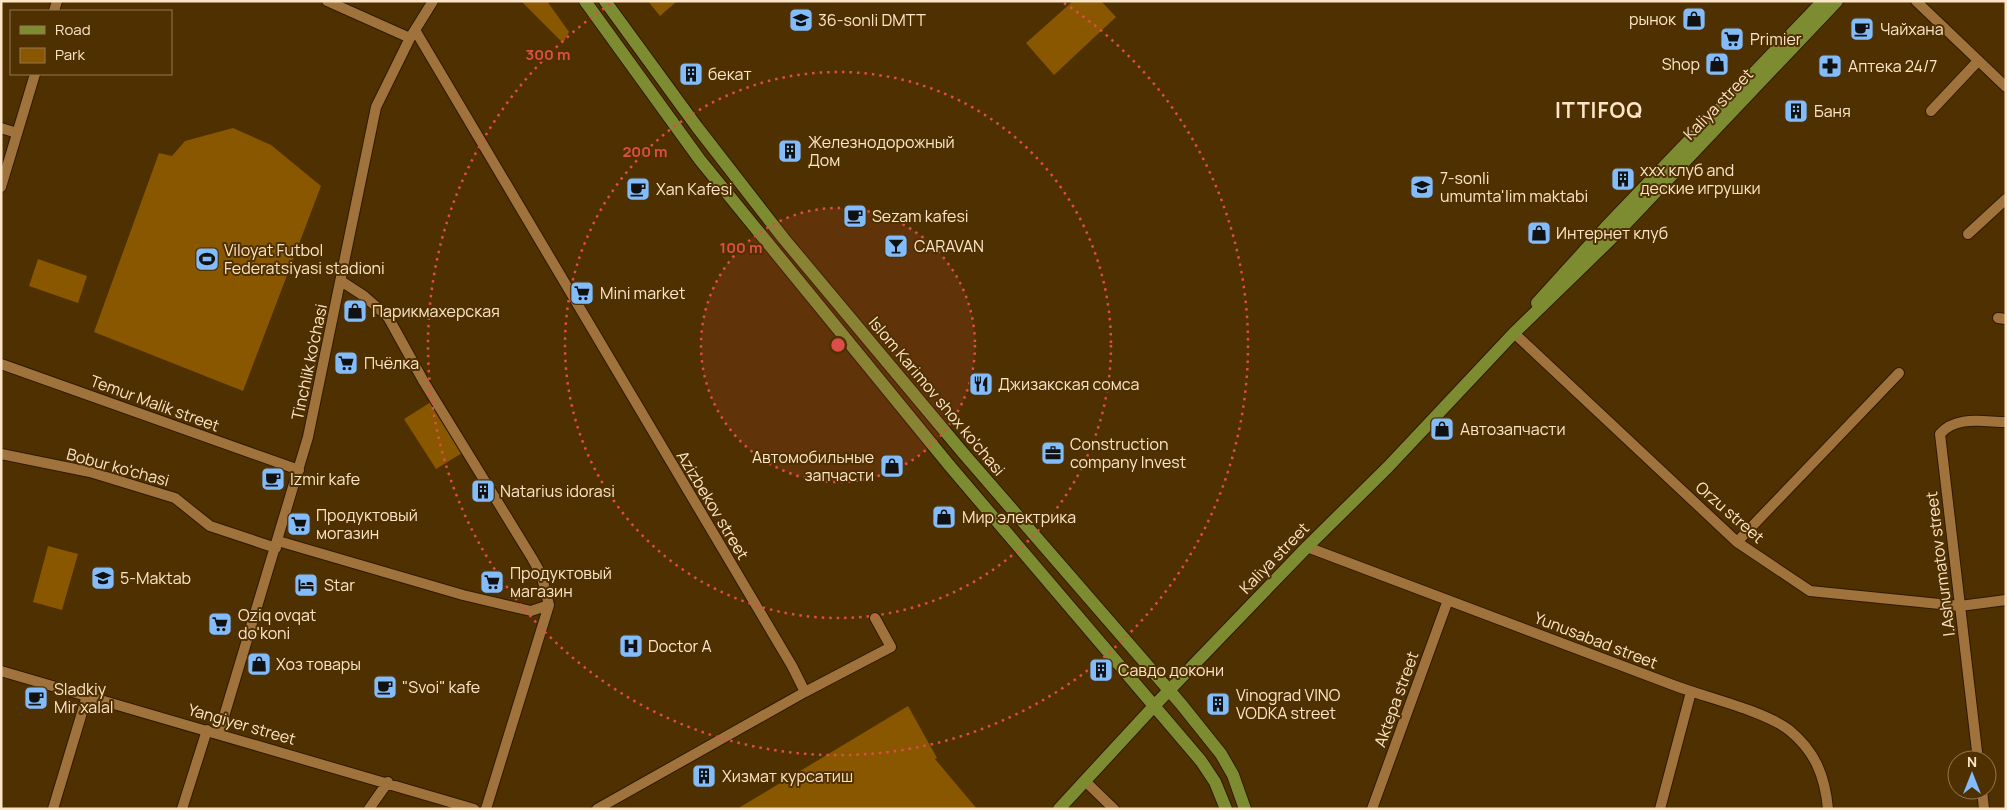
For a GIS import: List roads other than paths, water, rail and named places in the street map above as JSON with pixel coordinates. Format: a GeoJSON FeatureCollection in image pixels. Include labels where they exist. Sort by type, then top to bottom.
{"type":"FeatureCollection","features":[{"type":"Feature","properties":{"kind":"main road","name":"Islom Karimov shox ko'chasi"},"geometry":{"type":"LineString","coordinates":[[585,1],[700,160],[949,465],[1155,705],[1210,775],[1221,793],[1226,809]]}},
{"type":"Feature","properties":{"kind":"main road","name":"Islom Karimov shox ko'chasi"},"geometry":{"type":"LineString","coordinates":[[605,1],[697,127],[818,280],[1220,754],[1233,775],[1245,809]]}},
{"type":"Feature","properties":{"kind":"main road","name":"Kaliya street"},"geometry":{"type":"LineString","coordinates":[[1514,333],[1552,284],[1823,1]]}},
{"type":"Feature","properties":{"kind":"main road","name":"Kaliya street"},"geometry":{"type":"LineString","coordinates":[[1059,809],[1155,705],[1307,547],[1388,467],[1514,333],[1614,236],[1837,1]]}},
{"type":"Feature","properties":{"kind":"main road"},"geometry":{"type":"LineString","coordinates":[[804,288],[812,290],[817,285],[818,280]]}},
{"type":"Feature","properties":{"kind":"street"},"geometry":{"type":"LineString","coordinates":[[327,1],[413,34]]}},
{"type":"Feature","properties":{"kind":"street","name":"Tinchlik ko'chasi"},"geometry":{"type":"LineString","coordinates":[[219,733],[308,437],[341,281],[362,166],[376,107],[413,34],[433,1]]}},
{"type":"Feature","properties":{"kind":"street"},"geometry":{"type":"LineString","coordinates":[[1916,1],[2006,87]]}},
{"type":"Feature","properties":{"kind":"street","name":"Azizbekov street"},"geometry":{"type":"LineString","coordinates":[[413,34],[474,129],[622,383],[792,666],[805,692]]}},
{"type":"Feature","properties":{"kind":"street"},"geometry":{"type":"LineString","coordinates":[[1931,111],[1978,61]]}},
{"type":"Feature","properties":{"kind":"street"},"geometry":{"type":"LineString","coordinates":[[1,187],[35,75]]}},
{"type":"Feature","properties":{"kind":"street"},"geometry":{"type":"LineString","coordinates":[[1,128],[17,133]]}},
{"type":"Feature","properties":{"kind":"street"},"geometry":{"type":"LineString","coordinates":[[1968,234],[2006,199]]}},
{"type":"Feature","properties":{"kind":"street"},"geometry":{"type":"LineString","coordinates":[[341,281],[364,296],[388,317],[424,382],[541,574],[549,605],[486,809]]}},
{"type":"Feature","properties":{"kind":"street","name":"Orzu street"},"geometry":{"type":"LineString","coordinates":[[1514,333],[1737,542],[1810,591],[1960,606],[2006,600]]}},
{"type":"Feature","properties":{"kind":"street","name":"Temur Malik street"},"geometry":{"type":"LineString","coordinates":[[1,364],[299,470]]}},
{"type":"Feature","properties":{"kind":"street"},"geometry":{"type":"LineString","coordinates":[[1737,542],[1898,373]]}},
{"type":"Feature","properties":{"kind":"street","name":"I.Ashurmatov street"},"geometry":{"type":"LineString","coordinates":[[1977,750],[1940,434],[1946,426],[1959,421],[2006,422]]}},
{"type":"Feature","properties":{"kind":"street","name":"Bobur ko'chasi"},"geometry":{"type":"LineString","coordinates":[[1,454],[90,472],[175,498],[210,526],[277,545]]}},
{"type":"Feature","properties":{"kind":"street"},"geometry":{"type":"LineString","coordinates":[[277,545],[522,609],[532,611],[549,605]]}},
{"type":"Feature","properties":{"kind":"street","name":"Yunusabad street"},"geometry":{"type":"LineString","coordinates":[[1307,547],[1691,692],[1766,717],[1793,733],[1806,746],[1820,768],[1828,809]]}},
{"type":"Feature","properties":{"kind":"street","name":"Aktepa street"},"geometry":{"type":"LineString","coordinates":[[1372,809],[1448,600]]}},
{"type":"Feature","properties":{"kind":"street"},"geometry":{"type":"LineString","coordinates":[[597,809],[805,692],[891,648],[876,618]]}},
{"type":"Feature","properties":{"kind":"street","name":"Yangiyer street"},"geometry":{"type":"LineString","coordinates":[[1,671],[388,782],[474,809]]}},
{"type":"Feature","properties":{"kind":"street"},"geometry":{"type":"LineString","coordinates":[[1660,809],[1691,692]]}},
{"type":"Feature","properties":{"kind":"street"},"geometry":{"type":"LineString","coordinates":[[53,809],[87,696]]}},
{"type":"Feature","properties":{"kind":"street"},"geometry":{"type":"LineString","coordinates":[[182,809],[207,730]]}},
{"type":"Feature","properties":{"kind":"street"},"geometry":{"type":"LineString","coordinates":[[1085,781],[1114,809]]}},
{"type":"Feature","properties":{"kind":"street"},"geometry":{"type":"LineString","coordinates":[[369,809],[388,782]]}},
{"type":"Feature","properties":{"kind":"place","name":"рынок"},"geometry":{"type":"Point","coordinates":[1694,19]}},
{"type":"Feature","properties":{"kind":"place","name":"36-sonli DMTT"},"geometry":{"type":"Point","coordinates":[801,20]}},
{"type":"Feature","properties":{"kind":"place","name":"Чайхана"},"geometry":{"type":"Point","coordinates":[1862,29]}},
{"type":"Feature","properties":{"kind":"place","name":"Primier"},"geometry":{"type":"Point","coordinates":[1732,39]}},
{"type":"Feature","properties":{"kind":"place","name":"Shop"},"geometry":{"type":"Point","coordinates":[1717,64]}},
{"type":"Feature","properties":{"kind":"place","name":"Аптека 24/7"},"geometry":{"type":"Point","coordinates":[1830,66]}},
{"type":"Feature","properties":{"kind":"place","name":"бекат"},"geometry":{"type":"Point","coordinates":[691,74]}},
{"type":"Feature","properties":{"kind":"place","name":"Баня"},"geometry":{"type":"Point","coordinates":[1796,111]}},
{"type":"Feature","properties":{"kind":"place","name":"Железнодорожный Дом"},"geometry":{"type":"Point","coordinates":[790,151]}},
{"type":"Feature","properties":{"kind":"place","name":"ххх клуб and деские игрушки"},"geometry":{"type":"Point","coordinates":[1623,179]}},
{"type":"Feature","properties":{"kind":"place","name":"7-sonli umumta'lim maktabi"},"geometry":{"type":"Point","coordinates":[1422,187]}},
{"type":"Feature","properties":{"kind":"place","name":"Xan Kafesi"},"geometry":{"type":"Point","coordinates":[638,189]}},
{"type":"Feature","properties":{"kind":"place","name":"Sezam kafesi"},"geometry":{"type":"Point","coordinates":[855,216]}},
{"type":"Feature","properties":{"kind":"place","name":"Интернет клуб"},"geometry":{"type":"Point","coordinates":[1539,233]}},
{"type":"Feature","properties":{"kind":"place","name":"CARAVAN"},"geometry":{"type":"Point","coordinates":[896,246]}},
{"type":"Feature","properties":{"kind":"place","name":"Viloyat Futbol Federatsiyasi stadioni"},"geometry":{"type":"Point","coordinates":[207,259]}},
{"type":"Feature","properties":{"kind":"place","name":"Mini market"},"geometry":{"type":"Point","coordinates":[582,293]}},
{"type":"Feature","properties":{"kind":"place","name":"Парикмахерская"},"geometry":{"type":"Point","coordinates":[355,311]}},
{"type":"Feature","properties":{"kind":"place","name":"Пчёлка"},"geometry":{"type":"Point","coordinates":[346,363]}},
{"type":"Feature","properties":{"kind":"place","name":"Джизакская сомса"},"geometry":{"type":"Point","coordinates":[981,384]}},
{"type":"Feature","properties":{"kind":"place","name":"Автозапчасти"},"geometry":{"type":"Point","coordinates":[1442,429]}},
{"type":"Feature","properties":{"kind":"place","name":"Construction company Invest"},"geometry":{"type":"Point","coordinates":[1053,453]}},
{"type":"Feature","properties":{"kind":"place","name":"Автомобильные запчасти"},"geometry":{"type":"Point","coordinates":[892,466]}},
{"type":"Feature","properties":{"kind":"place","name":"Izmir kafe"},"geometry":{"type":"Point","coordinates":[273,479]}},
{"type":"Feature","properties":{"kind":"place","name":"Natarius idorasi"},"geometry":{"type":"Point","coordinates":[483,491]}},
{"type":"Feature","properties":{"kind":"place","name":"Мир электрика"},"geometry":{"type":"Point","coordinates":[944,517]}},
{"type":"Feature","properties":{"kind":"place","name":"Продуктовый могазин"},"geometry":{"type":"Point","coordinates":[299,524]}},
{"type":"Feature","properties":{"kind":"place","name":"5-Maktab"},"geometry":{"type":"Point","coordinates":[103,578]}},
{"type":"Feature","properties":{"kind":"place","name":"Продуктовый магазин"},"geometry":{"type":"Point","coordinates":[492,582]}},
{"type":"Feature","properties":{"kind":"place","name":"Star"},"geometry":{"type":"Point","coordinates":[306,585]}},
{"type":"Feature","properties":{"kind":"place","name":"Oziq ovqat do'koni"},"geometry":{"type":"Point","coordinates":[220,624]}},
{"type":"Feature","properties":{"kind":"place","name":"Doctor A"},"geometry":{"type":"Point","coordinates":[631,646]}},
{"type":"Feature","properties":{"kind":"place","name":"Хоз товары"},"geometry":{"type":"Point","coordinates":[259,664]}},
{"type":"Feature","properties":{"kind":"place","name":"Савдо докони"},"geometry":{"type":"Point","coordinates":[1101,670]}},
{"type":"Feature","properties":{"kind":"place","name":"\"Svoi\" kafe"},"geometry":{"type":"Point","coordinates":[385,687]}},
{"type":"Feature","properties":{"kind":"place","name":"Sladkiy Mir xalal"},"geometry":{"type":"Point","coordinates":[36,698]}},
{"type":"Feature","properties":{"kind":"place","name":"Vinograd VINO VODKA street"},"geometry":{"type":"Point","coordinates":[1218,704]}},
{"type":"Feature","properties":{"kind":"place","name":"Хизмат курсатиш"},"geometry":{"type":"Point","coordinates":[704,776]}},
{"type":"Feature","properties":{"kind":"district","name":"ITTIFOQ"},"geometry":{"type":"Point","coordinates":[1599,111]}}]}
